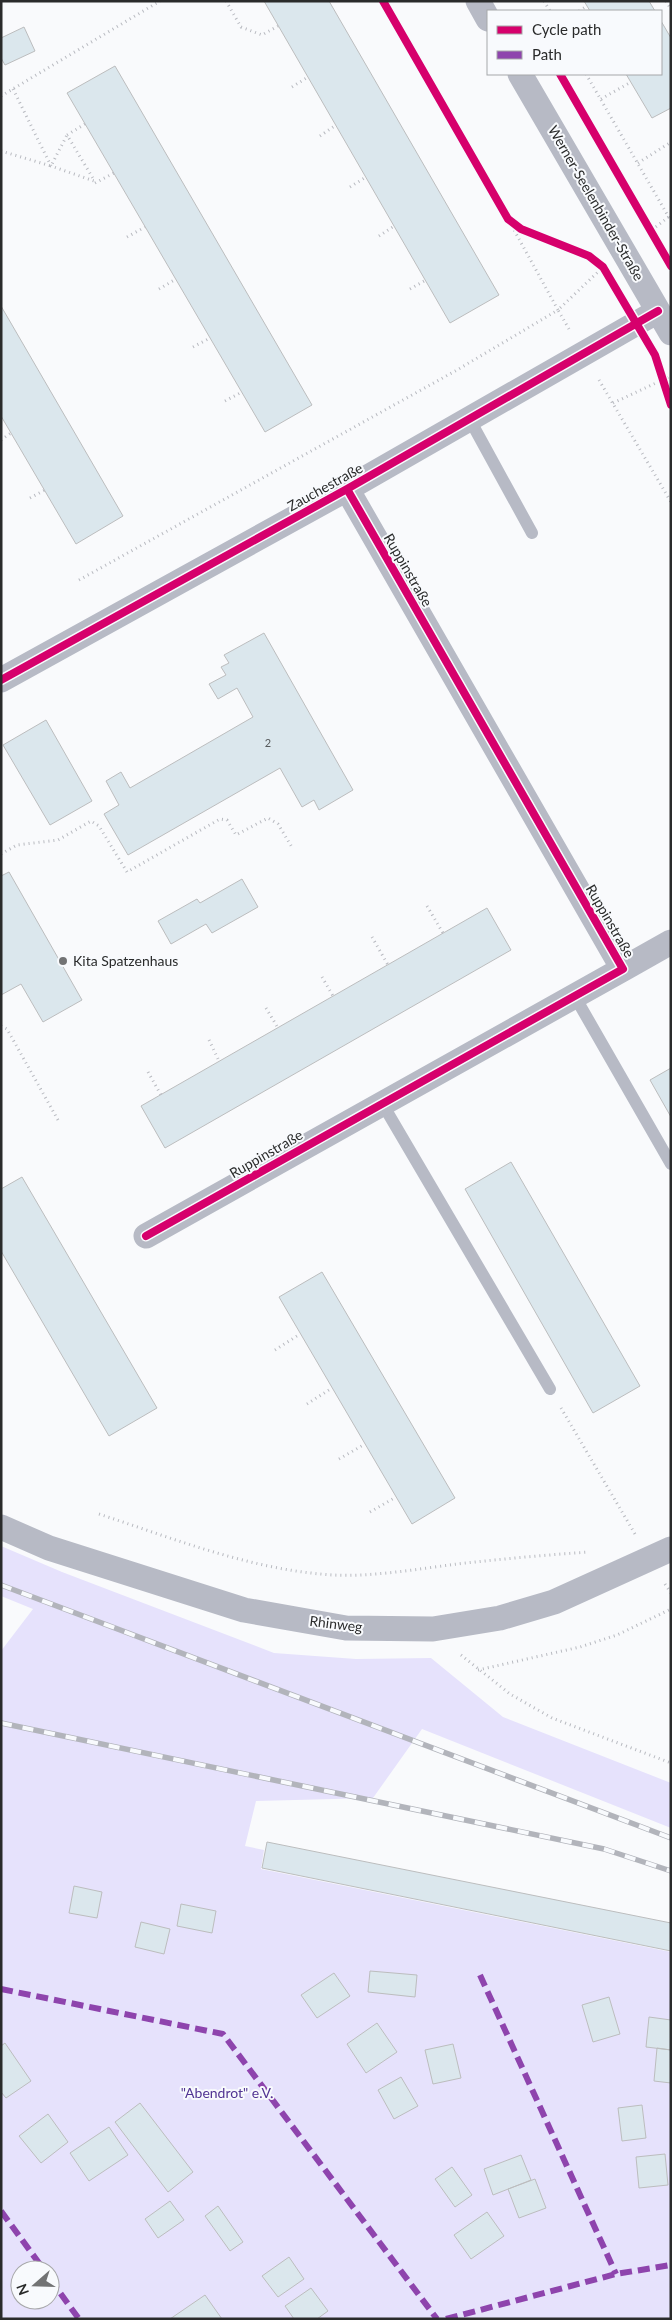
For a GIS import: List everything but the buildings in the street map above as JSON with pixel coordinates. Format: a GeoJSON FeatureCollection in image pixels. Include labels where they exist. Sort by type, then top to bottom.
{"type":"FeatureCollection","features":[{"type":"Feature","properties":{"kind":"street"},"geometry":{"type":"LineString","coordinates":[[478,1],[487,17]]}},
{"type":"Feature","properties":{"kind":"street","name":"Werner-Seelenbinder-Straße"},"geometry":{"type":"LineString","coordinates":[[521,75],[671,333]]}},
{"type":"Feature","properties":{"kind":"street","name":"Zauchestraße"},"geometry":{"type":"LineString","coordinates":[[1,680],[470,420],[658,311]]}},
{"type":"Feature","properties":{"kind":"street","name":"Ruppinstraße"},"geometry":{"type":"LineString","coordinates":[[347,489],[623,969]]}},
{"type":"Feature","properties":{"kind":"street","name":"Ruppinstraße"},"geometry":{"type":"LineString","coordinates":[[146,1236],[671,942]]}},
{"type":"Feature","properties":{"kind":"street","name":"Rhinweg"},"geometry":{"type":"LineString","coordinates":[[1,1527],[49,1548],[244,1610],[346,1628],[433,1629],[500,1618],[554,1602],[661,1555]]}},
{"type":"Feature","properties":{"kind":"lane"},"geometry":{"type":"LineString","coordinates":[[470,420],[532,533]]}},
{"type":"Feature","properties":{"kind":"lane"},"geometry":{"type":"LineString","coordinates":[[574,995],[671,1164]]}},
{"type":"Feature","properties":{"kind":"lane"},"geometry":{"type":"LineString","coordinates":[[382,1103],[550,1389]]}},
{"type":"Feature","properties":{"kind":"path"},"geometry":{"type":"LineString","coordinates":[[1,96],[160,1]]}},
{"type":"Feature","properties":{"kind":"path"},"geometry":{"type":"LineString","coordinates":[[226,1],[241,28],[262,35],[278,26]]}},
{"type":"Feature","properties":{"kind":"path"},"geometry":{"type":"LineString","coordinates":[[666,1],[671,10]]}},
{"type":"Feature","properties":{"kind":"path"},"geometry":{"type":"LineString","coordinates":[[580,10],[587,6]]}},
{"type":"Feature","properties":{"kind":"path"},"geometry":{"type":"LineString","coordinates":[[587,75],[671,220]]}},
{"type":"Feature","properties":{"kind":"path"},"geometry":{"type":"LineString","coordinates":[[292,87],[308,77]]}},
{"type":"Feature","properties":{"kind":"path"},"geometry":{"type":"LineString","coordinates":[[601,99],[631,82]]}},
{"type":"Feature","properties":{"kind":"path"},"geometry":{"type":"LineString","coordinates":[[13,89],[51,166]]}},
{"type":"Feature","properties":{"kind":"path"},"geometry":{"type":"LineString","coordinates":[[51,166],[67,135],[85,124]]}},
{"type":"Feature","properties":{"kind":"path"},"geometry":{"type":"LineString","coordinates":[[320,136],[336,126]]}},
{"type":"Feature","properties":{"kind":"path"},"geometry":{"type":"LineString","coordinates":[[1,151],[94,180],[67,135]]}},
{"type":"Feature","properties":{"kind":"path"},"geometry":{"type":"LineString","coordinates":[[638,162],[671,142]]}},
{"type":"Feature","properties":{"kind":"path"},"geometry":{"type":"LineString","coordinates":[[95,183],[114,173]]}},
{"type":"Feature","properties":{"kind":"path"},"geometry":{"type":"LineString","coordinates":[[350,187],[366,177]]}},
{"type":"Feature","properties":{"kind":"path"},"geometry":{"type":"LineString","coordinates":[[508,219],[521,228]]}},
{"type":"Feature","properties":{"kind":"path"},"geometry":{"type":"LineString","coordinates":[[79,580],[457,370],[558,310],[508,219]]}},
{"type":"Feature","properties":{"kind":"path"},"geometry":{"type":"LineString","coordinates":[[646,222],[655,238]]}},
{"type":"Feature","properties":{"kind":"path"},"geometry":{"type":"LineString","coordinates":[[379,236],[394,226]]}},
{"type":"Feature","properties":{"kind":"path"},"geometry":{"type":"LineString","coordinates":[[127,237],[145,227]]}},
{"type":"Feature","properties":{"kind":"path"},"geometry":{"type":"LineString","coordinates":[[596,262],[603,267],[608,275]]}},
{"type":"Feature","properties":{"kind":"path"},"geometry":{"type":"LineString","coordinates":[[159,289],[176,279]]}},
{"type":"Feature","properties":{"kind":"path"},"geometry":{"type":"LineString","coordinates":[[410,289],[426,280]]}},
{"type":"Feature","properties":{"kind":"path"},"geometry":{"type":"LineString","coordinates":[[194,347],[210,338]]}},
{"type":"Feature","properties":{"kind":"path"},"geometry":{"type":"LineString","coordinates":[[584,354],[671,502]]}},
{"type":"Feature","properties":{"kind":"path"},"geometry":{"type":"LineString","coordinates":[[613,404],[662,375],[671,376]]}},
{"type":"Feature","properties":{"kind":"path"},"geometry":{"type":"LineString","coordinates":[[662,375],[666,388]]}},
{"type":"Feature","properties":{"kind":"path"},"geometry":{"type":"LineString","coordinates":[[226,401],[242,392]]}},
{"type":"Feature","properties":{"kind":"path"},"geometry":{"type":"LineString","coordinates":[[1,440],[11,433]]}},
{"type":"Feature","properties":{"kind":"path"},"geometry":{"type":"LineString","coordinates":[[30,498],[45,490]]}},
{"type":"Feature","properties":{"kind":"path"},"geometry":{"type":"LineString","coordinates":[[1,854],[17,845],[58,840],[91,822],[99,826],[127,872],[220,819],[227,820],[236,835],[268,818],[278,824],[293,849]]}},
{"type":"Feature","properties":{"kind":"path"},"geometry":{"type":"LineString","coordinates":[[427,906],[443,933]]}},
{"type":"Feature","properties":{"kind":"path"},"geometry":{"type":"LineString","coordinates":[[372,937],[388,965]]}},
{"type":"Feature","properties":{"kind":"path"},"geometry":{"type":"LineString","coordinates":[[322,977],[333,996]]}},
{"type":"Feature","properties":{"kind":"path"},"geometry":{"type":"LineString","coordinates":[[266,1008],[278,1028]]}},
{"type":"Feature","properties":{"kind":"path"},"geometry":{"type":"LineString","coordinates":[[1,1026],[7,1029],[58,1120]]}},
{"type":"Feature","properties":{"kind":"path"},"geometry":{"type":"LineString","coordinates":[[209,1040],[219,1062]]}},
{"type":"Feature","properties":{"kind":"path"},"geometry":{"type":"LineString","coordinates":[[148,1072],[161,1095]]}},
{"type":"Feature","properties":{"kind":"path"},"geometry":{"type":"LineString","coordinates":[[275,1350],[300,1334]]}},
{"type":"Feature","properties":{"kind":"path"},"geometry":{"type":"LineString","coordinates":[[307,1404],[332,1388]]}},
{"type":"Feature","properties":{"kind":"path"},"geometry":{"type":"LineString","coordinates":[[550,1389],[637,1537],[630,1540]]}},
{"type":"Feature","properties":{"kind":"path"},"geometry":{"type":"LineString","coordinates":[[339,1459],[365,1444]]}},
{"type":"Feature","properties":{"kind":"path"},"geometry":{"type":"LineString","coordinates":[[370,1512],[396,1498]]}},
{"type":"Feature","properties":{"kind":"path"},"geometry":{"type":"LineString","coordinates":[[98,1514],[236,1560],[278,1568],[334,1575],[405,1571],[512,1558],[597,1551]]}},
{"type":"Feature","properties":{"kind":"path"},"geometry":{"type":"LineString","coordinates":[[661,1555],[671,1593]]}},
{"type":"Feature","properties":{"kind":"path"},"geometry":{"type":"LineString","coordinates":[[478,1670],[580,1647],[617,1634],[671,1609]]}},
{"type":"Feature","properties":{"kind":"path"},"geometry":{"type":"LineString","coordinates":[[433,1629],[478,1670],[510,1694],[552,1718],[671,1763]]}},
{"type":"Feature","properties":{"kind":"green space","name":"\"Abendrot\" e.V."},"geometry":{"type":"Polygon","coordinates":[[[1,1546],[62,1572],[274,1653],[356,1659],[431,1658],[503,1717],[671,1783],[671,1828],[422,1729],[373,1798],[256,1801],[245,1846],[264,1850],[261,1869],[671,1952],[671,2319],[1,2319],[1,1651],[33,1609],[1,1596],[1,1546]]]}},
{"type":"Feature","properties":{"kind":"railway"},"geometry":{"type":"LineString","coordinates":[[1,1585],[671,1838]]}},
{"type":"Feature","properties":{"kind":"railway"},"geometry":{"type":"LineString","coordinates":[[1,1723],[604,1849],[671,1871]]}},
{"type":"Feature","properties":{"kind":"marked path"},"geometry":{"type":"LineString","coordinates":[[480,1975],[616,2274]]}},
{"type":"Feature","properties":{"kind":"marked path"},"geometry":{"type":"LineString","coordinates":[[1,1989],[223,2034],[437,2319]]}},
{"type":"Feature","properties":{"kind":"marked path"},"geometry":{"type":"LineString","coordinates":[[1,2211],[37,2260]]}},
{"type":"Feature","properties":{"kind":"marked path"},"geometry":{"type":"LineString","coordinates":[[446,2319],[616,2274],[671,2265]]}},
{"type":"Feature","properties":{"kind":"marked path"},"geometry":{"type":"LineString","coordinates":[[60,2293],[79,2319]]}},
{"type":"Feature","properties":{"kind":"cycle path"},"geometry":{"type":"LineString","coordinates":[[383,1],[508,219],[521,229],[589,256],[603,267],[655,355],[671,405]]}},
{"type":"Feature","properties":{"kind":"cycle path"},"geometry":{"type":"LineString","coordinates":[[561,75],[671,266]]}},
{"type":"Feature","properties":{"kind":"cycle path"},"geometry":{"type":"LineString","coordinates":[[1,680],[347,489],[658,311]]}},
{"type":"Feature","properties":{"kind":"cycle path"},"geometry":{"type":"LineString","coordinates":[[146,1236],[623,969],[347,489]]}},
{"type":"Feature","properties":{"kind":"place","name":"Kita Spatzenhaus"},"geometry":{"type":"Point","coordinates":[63,961]}}]}
